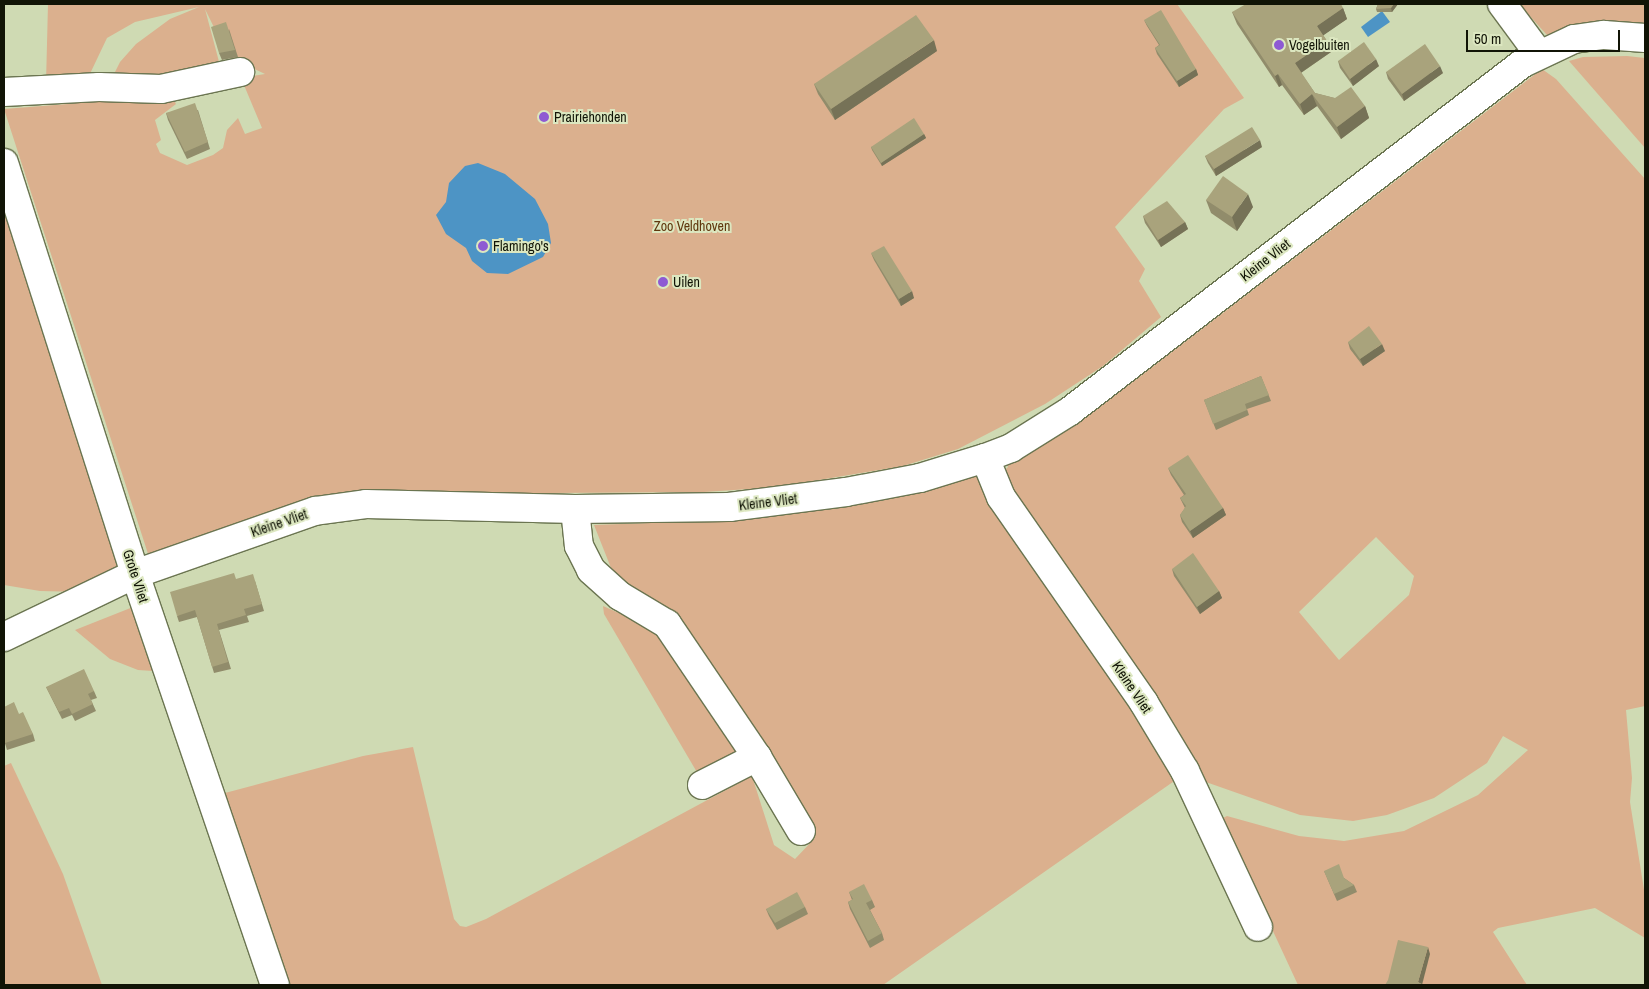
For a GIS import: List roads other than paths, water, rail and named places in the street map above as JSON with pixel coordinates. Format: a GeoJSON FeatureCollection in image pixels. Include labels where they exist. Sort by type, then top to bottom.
{"type":"FeatureCollection","features":[{"type":"Feature","properties":{"kind":"street"},"geometry":{"type":"LineString","coordinates":[[1502,4],[1539,54]]}},
{"type":"Feature","properties":{"kind":"street","name":"Kleine Vliet"},"geometry":{"type":"LineString","coordinates":[[4,637],[135,574],[315,511],[366,504],[576,509],[729,507],[846,492],[920,478],[985,458],[1011,448],[1070,411],[1415,144],[1539,54],[1574,39],[1604,35],[1645,38]]}},
{"type":"Feature","properties":{"kind":"street"},"geometry":{"type":"LineString","coordinates":[[4,92],[99,87],[161,89],[240,72]]}},
{"type":"Feature","properties":{"kind":"street","name":"Grote Vliet"},"geometry":{"type":"LineString","coordinates":[[4,163],[135,574],[275,985]]}},
{"type":"Feature","properties":{"kind":"street","name":"Kleine Vliet"},"geometry":{"type":"LineString","coordinates":[[985,458],[1001,497],[1144,703],[1185,771],[1258,927]]}},
{"type":"Feature","properties":{"kind":"street"},"geometry":{"type":"LineString","coordinates":[[576,509],[579,546],[591,570],[620,596],[667,624],[757,757],[800,831]]}},
{"type":"Feature","properties":{"kind":"street"},"geometry":{"type":"LineString","coordinates":[[702,785],[757,757]]}},
{"type":"Feature","properties":{"kind":"water"},"geometry":{"type":"Polygon","coordinates":[[[1382,11],[1390,22],[1368,37],[1361,27],[1382,11]]]}},
{"type":"Feature","properties":{"kind":"water"},"geometry":{"type":"Polygon","coordinates":[[[478,163],[505,174],[535,199],[548,224],[551,243],[543,257],[508,274],[487,273],[472,261],[466,248],[446,234],[436,215],[446,202],[449,183],[465,166],[478,163]]]}},
{"type":"Feature","properties":{"kind":"place","name":"Vogelbuiten"},"geometry":{"type":"Point","coordinates":[1279,45]}},
{"type":"Feature","properties":{"kind":"place","name":"Prairiehonden"},"geometry":{"type":"Point","coordinates":[544,117]}},
{"type":"Feature","properties":{"kind":"place","name":"Flamingo's"},"geometry":{"type":"Point","coordinates":[483,246]}},
{"type":"Feature","properties":{"kind":"place","name":"Uilen"},"geometry":{"type":"Point","coordinates":[663,282]}},
{"type":"Feature","properties":{"kind":"park label","name":"Zoo Veldhoven"},"geometry":{"type":"Point","coordinates":[692,226]}}]}
